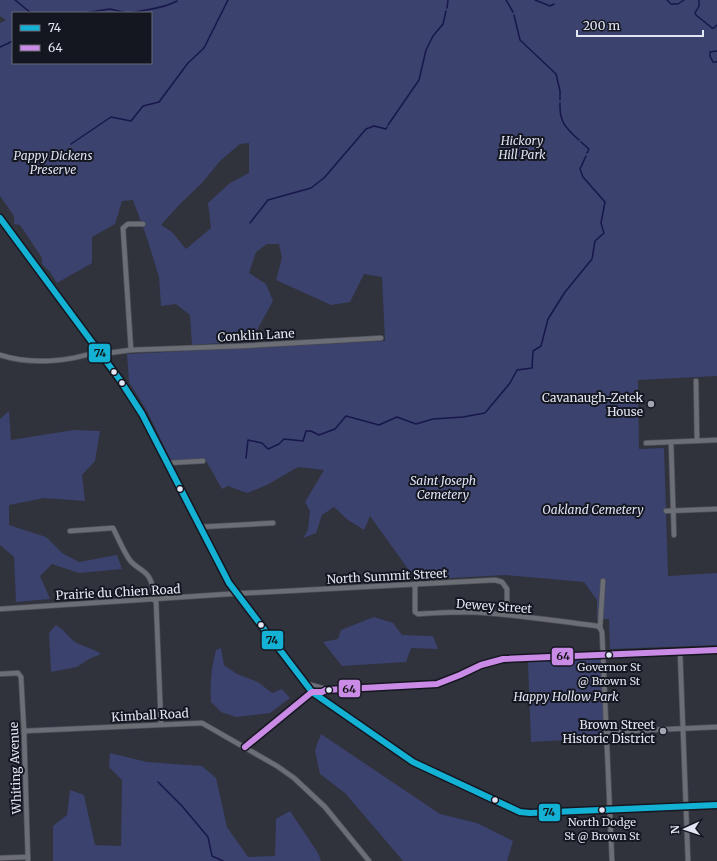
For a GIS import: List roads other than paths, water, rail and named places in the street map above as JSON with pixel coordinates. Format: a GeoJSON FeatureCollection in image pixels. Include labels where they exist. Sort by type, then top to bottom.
{"type":"FeatureCollection","features":[{"type":"Feature","properties":{"kind":"main road"},"geometry":{"type":"LineString","coordinates":[[0,218],[130,394],[142,414],[229,583],[312,692],[414,762],[520,812],[530,813],[717,805]]}},
{"type":"Feature","properties":{"kind":"main road"},"geometry":{"type":"LineString","coordinates":[[312,692],[437,684],[481,665],[503,659],[717,650]]}},
{"type":"Feature","properties":{"kind":"main road"},"geometry":{"type":"LineString","coordinates":[[306,684],[326,690]]}},
{"type":"Feature","properties":{"kind":"main road"},"geometry":{"type":"LineString","coordinates":[[326,690],[324,696],[327,702]]}},
{"type":"Feature","properties":{"kind":"street"},"geometry":{"type":"LineString","coordinates":[[131,350],[122,228],[128,224],[143,224]]}},
{"type":"Feature","properties":{"kind":"street","name":"Conklin Lane"},"geometry":{"type":"LineString","coordinates":[[0,355],[23,360],[60,360],[100,352],[381,338]]}},
{"type":"Feature","properties":{"kind":"street"},"geometry":{"type":"LineString","coordinates":[[696,381],[697,441]]}},
{"type":"Feature","properties":{"kind":"street"},"geometry":{"type":"LineString","coordinates":[[646,443],[717,440]]}},
{"type":"Feature","properties":{"kind":"street"},"geometry":{"type":"LineString","coordinates":[[671,442],[674,534]]}},
{"type":"Feature","properties":{"kind":"street"},"geometry":{"type":"LineString","coordinates":[[167,463],[203,461]]}},
{"type":"Feature","properties":{"kind":"street"},"geometry":{"type":"LineString","coordinates":[[666,511],[717,509]]}},
{"type":"Feature","properties":{"kind":"street"},"geometry":{"type":"LineString","coordinates":[[200,527],[273,523]]}},
{"type":"Feature","properties":{"kind":"street"},"geometry":{"type":"LineString","coordinates":[[70,532],[113,528],[129,559],[136,568],[144,572],[150,578],[155,600],[161,724]]}},
{"type":"Feature","properties":{"kind":"street","name":"North Summit Street"},"geometry":{"type":"LineString","coordinates":[[236,594],[499,580],[504,583],[507,589],[507,615]]}},
{"type":"Feature","properties":{"kind":"street"},"geometry":{"type":"LineString","coordinates":[[603,581],[600,628],[602,632],[612,861]]}},
{"type":"Feature","properties":{"kind":"street","name":"Dewey Street"},"geometry":{"type":"LineString","coordinates":[[415,585],[415,612],[418,614],[468,612],[507,615],[597,626],[600,628]]}},
{"type":"Feature","properties":{"kind":"street","name":"Prairie du Chien Road"},"geometry":{"type":"LineString","coordinates":[[0,609],[236,594]]}},
{"type":"Feature","properties":{"kind":"street"},"geometry":{"type":"LineString","coordinates":[[680,651],[688,861]]}},
{"type":"Feature","properties":{"kind":"street","name":"Whiting Avenue"},"geometry":{"type":"LineString","coordinates":[[0,674],[16,673],[20,674],[21,677],[28,859]]}},
{"type":"Feature","properties":{"kind":"street"},"geometry":{"type":"LineString","coordinates":[[245,747],[312,692]]}},
{"type":"Feature","properties":{"kind":"street","name":"Kimball Road"},"geometry":{"type":"LineString","coordinates":[[24,731],[202,723],[284,770],[319,800],[369,861]]}},
{"type":"Feature","properties":{"kind":"street"},"geometry":{"type":"LineString","coordinates":[[606,732],[717,727]]}},
{"type":"Feature","properties":{"kind":"street"},"geometry":{"type":"LineString","coordinates":[[0,858],[28,859]]}},
{"type":"Feature","properties":{"kind":"waterway"},"geometry":{"type":"LineString","coordinates":[[15,0],[30,12]]}},
{"type":"Feature","properties":{"kind":"waterway"},"geometry":{"type":"LineString","coordinates":[[71,144],[111,117],[131,121],[143,106],[159,102],[188,63],[204,48],[228,0]]}},
{"type":"Feature","properties":{"kind":"waterway"},"geometry":{"type":"LineString","coordinates":[[447,8],[448,0]]}},
{"type":"Feature","properties":{"kind":"waterway"},"geometry":{"type":"LineString","coordinates":[[506,0],[513,12]]}},
{"type":"Feature","properties":{"kind":"waterway"},"geometry":{"type":"LineString","coordinates":[[535,0],[550,6],[554,4]]}},
{"type":"Feature","properties":{"kind":"waterway"},"geometry":{"type":"LineString","coordinates":[[667,0],[671,4],[678,4],[684,0]]}},
{"type":"Feature","properties":{"kind":"waterway"},"geometry":{"type":"LineString","coordinates":[[699,0],[699,6],[695,13],[696,15],[712,28],[717,25]]}},
{"type":"Feature","properties":{"kind":"waterway"},"geometry":{"type":"LineString","coordinates":[[136,12],[161,7],[177,1]]}},
{"type":"Feature","properties":{"kind":"waterway"},"geometry":{"type":"LineString","coordinates":[[90,12],[110,9],[123,12]]}},
{"type":"Feature","properties":{"kind":"waterway"},"geometry":{"type":"LineString","coordinates":[[388,125],[419,80],[426,50],[433,36],[443,24],[446,11]]}},
{"type":"Feature","properties":{"kind":"waterway"},"geometry":{"type":"LineString","coordinates":[[514,15],[520,40],[556,74],[560,91],[560,100]]}},
{"type":"Feature","properties":{"kind":"waterway"},"geometry":{"type":"LineString","coordinates":[[0,47],[12,41]]}},
{"type":"Feature","properties":{"kind":"waterway"},"geometry":{"type":"LineString","coordinates":[[717,51],[710,52],[713,62],[717,62]]}},
{"type":"Feature","properties":{"kind":"waterway"},"geometry":{"type":"LineString","coordinates":[[560,103],[560,110],[564,124],[579,140]]}},
{"type":"Feature","properties":{"kind":"waterway"},"geometry":{"type":"LineString","coordinates":[[250,223],[268,200],[311,188],[324,178],[366,129],[374,126],[386,129],[387,127]]}},
{"type":"Feature","properties":{"kind":"waterway"},"geometry":{"type":"LineString","coordinates":[[581,142],[589,149],[587,153]]}},
{"type":"Feature","properties":{"kind":"waterway"},"geometry":{"type":"LineString","coordinates":[[246,458],[248,440],[262,443],[268,449],[279,444],[284,439],[303,441],[306,431],[311,431],[319,435],[335,429],[346,416],[379,425],[397,417],[416,424],[433,419],[463,417],[485,413],[510,383],[517,370],[532,368],[533,351],[541,346],[548,319],[565,292],[592,259],[595,241],[604,233],[601,223],[605,202],[583,177],[580,169],[586,156]]}},
{"type":"Feature","properties":{"kind":"waterway"},"geometry":{"type":"LineString","coordinates":[[158,782],[182,806],[208,837],[212,856],[223,861]]}},
{"type":"Feature","properties":{"kind":"place","name":"Cavanaugh-Zetek House"},"geometry":{"type":"Point","coordinates":[651,404]}},
{"type":"Feature","properties":{"kind":"place","name":"Governor St @ Brown St"},"geometry":{"type":"Point","coordinates":[609,655]}},
{"type":"Feature","properties":{"kind":"place","name":"Brown Street Historic District"},"geometry":{"type":"Point","coordinates":[663,731]}},
{"type":"Feature","properties":{"kind":"place","name":"North Dodge St @ Brown St"},"geometry":{"type":"Point","coordinates":[602,810]}},
{"type":"Feature","properties":{"kind":"park label","name":"Hickory Hill Park"},"geometry":{"type":"Point","coordinates":[522,147]}},
{"type":"Feature","properties":{"kind":"park label","name":"Pappy Dickens Preserve"},"geometry":{"type":"Point","coordinates":[53,162]}},
{"type":"Feature","properties":{"kind":"park label","name":"Saint Joseph Cemetery"},"geometry":{"type":"Point","coordinates":[443,487]}},
{"type":"Feature","properties":{"kind":"park label","name":"Oakland Cemetery"},"geometry":{"type":"Point","coordinates":[593,509]}},
{"type":"Feature","properties":{"kind":"park label","name":"Happy Hollow Park"},"geometry":{"type":"Point","coordinates":[566,696]}}]}
